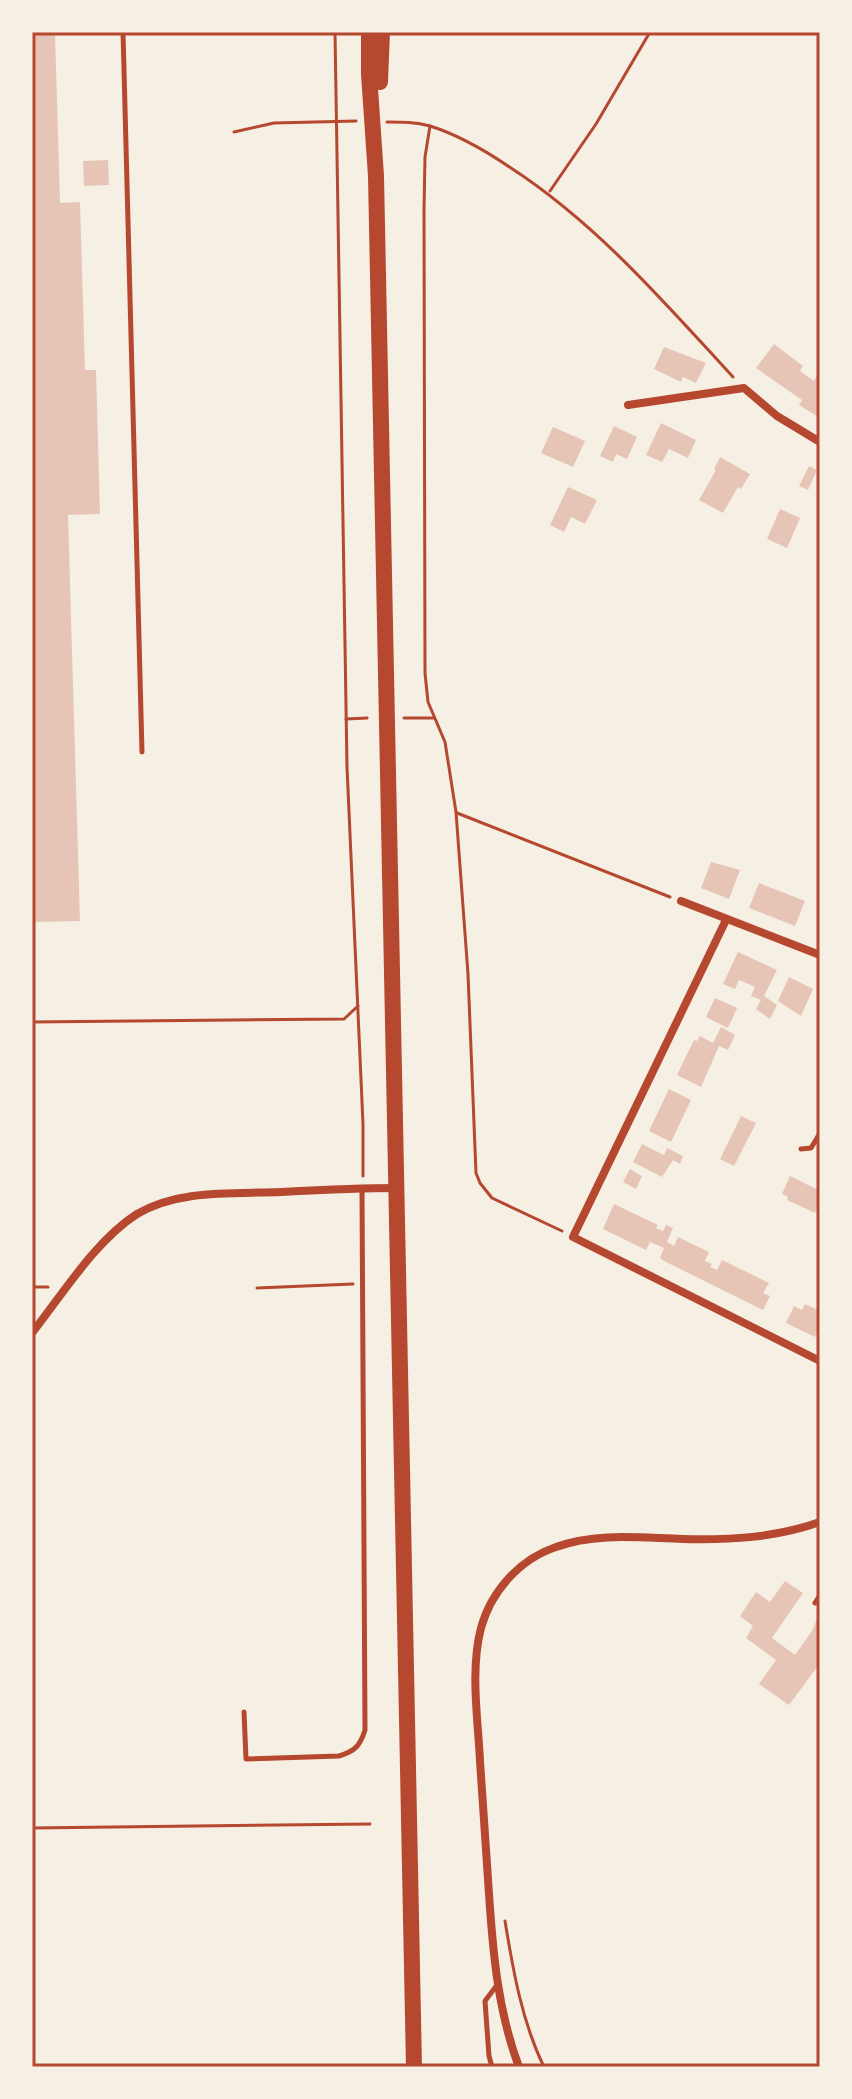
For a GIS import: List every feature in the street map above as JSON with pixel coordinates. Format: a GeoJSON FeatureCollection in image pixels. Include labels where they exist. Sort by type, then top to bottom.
{"type":"FeatureCollection","features":[{"type":"Feature","properties":{"kind":"main road"},"geometry":{"type":"LineString","coordinates":[[369,32],[375,73],[414,2067]]}},
{"type":"Feature","properties":{"kind":"main road"},"geometry":{"type":"LineString","coordinates":[[375,73],[382,32]]}},
{"type":"Feature","properties":{"kind":"street"},"geometry":{"type":"LineString","coordinates":[[628,405],[744,388],[777,416],[820,442]]}},
{"type":"Feature","properties":{"kind":"street"},"geometry":{"type":"LineString","coordinates":[[681,901],[820,955]]}},
{"type":"Feature","properties":{"kind":"street"},"geometry":{"type":"LineString","coordinates":[[726,920],[573,1237],[820,1361]]}},
{"type":"Feature","properties":{"kind":"street"},"geometry":{"type":"LineString","coordinates":[[32,1333],[93,1256],[135,1216],[156,1205],[181,1197],[397,1188]]}},
{"type":"Feature","properties":{"kind":"street"},"geometry":{"type":"LineString","coordinates":[[519,2067],[497,1985],[482,1789],[477,1668],[481,1629],[489,1606],[520,1566],[558,1546],[619,1536],[729,1539],[775,1535],[820,1522]]}},
{"type":"Feature","properties":{"kind":"lane"},"geometry":{"type":"LineString","coordinates":[[123,32],[142,752]]}},
{"type":"Feature","properties":{"kind":"lane"},"geometry":{"type":"LineString","coordinates":[[801,1149],[811,1148],[820,1133]]}},
{"type":"Feature","properties":{"kind":"lane"},"geometry":{"type":"LineString","coordinates":[[244,1712],[246,1759],[339,1756],[353,1752],[361,1743],[365,1730],[362,1189]]}},
{"type":"Feature","properties":{"kind":"lane"},"geometry":{"type":"LineString","coordinates":[[815,1603],[820,1595]]}},
{"type":"Feature","properties":{"kind":"lane"},"geometry":{"type":"LineString","coordinates":[[492,2067],[485,2001],[497,1985]]}},
{"type":"Feature","properties":{"kind":"path"},"geometry":{"type":"LineString","coordinates":[[335,32],[346,719],[362,1189]]}},
{"type":"Feature","properties":{"kind":"path"},"geometry":{"type":"LineString","coordinates":[[549,193],[596,124],[650,32]]}},
{"type":"Feature","properties":{"kind":"path"},"geometry":{"type":"LineString","coordinates":[[234,132],[274,123],[366,121]]}},
{"type":"Feature","properties":{"kind":"path"},"geometry":{"type":"LineString","coordinates":[[381,122],[430,126],[484,150],[549,193],[606,243],[744,388]]}},
{"type":"Feature","properties":{"kind":"path"},"geometry":{"type":"LineString","coordinates":[[430,126],[425,157],[424,210],[425,673],[428,702],[445,742],[456,812],[468,974],[476,1173],[485,1192],[492,1198],[573,1237]]}},
{"type":"Feature","properties":{"kind":"path"},"geometry":{"type":"LineString","coordinates":[[346,719],[367,718]]}},
{"type":"Feature","properties":{"kind":"path"},"geometry":{"type":"LineString","coordinates":[[404,718],[434,718]]}},
{"type":"Feature","properties":{"kind":"path"},"geometry":{"type":"LineString","coordinates":[[456,812],[681,901]]}},
{"type":"Feature","properties":{"kind":"path"},"geometry":{"type":"LineString","coordinates":[[32,1022],[344,1019],[358,1006]]}},
{"type":"Feature","properties":{"kind":"path"},"geometry":{"type":"LineString","coordinates":[[257,1288],[363,1283]]}},
{"type":"Feature","properties":{"kind":"path"},"geometry":{"type":"LineString","coordinates":[[32,1287],[48,1287]]}},
{"type":"Feature","properties":{"kind":"path"},"geometry":{"type":"LineString","coordinates":[[32,1828],[370,1824]]}},
{"type":"Feature","properties":{"kind":"path"},"geometry":{"type":"LineString","coordinates":[[504,1916],[522,2007],[534,2047],[544,2067]]}},
{"type":"Feature","properties":{"kind":"building"},"geometry":{"type":"Polygon","coordinates":[[[32,32],[55,32],[60,203],[80,202],[85,370],[96,370],[100,514],[68,515],[80,921],[32,922],[32,32]]]}},
{"type":"Feature","properties":{"kind":"building"},"geometry":{"type":"Polygon","coordinates":[[[108,160],[109,185],[84,186],[83,161],[108,160]]]}},
{"type":"Feature","properties":{"kind":"building"},"geometry":{"type":"Polygon","coordinates":[[[774,344],[803,366],[800,371],[814,381],[817,376],[820,377],[820,418],[799,405],[802,400],[756,368],[774,344]]]}},
{"type":"Feature","properties":{"kind":"building"},"geometry":{"type":"Polygon","coordinates":[[[664,347],[706,363],[696,383],[683,377],[681,382],[654,369],[664,347]]]}},
{"type":"Feature","properties":{"kind":"building"},"geometry":{"type":"Polygon","coordinates":[[[661,423],[696,440],[688,458],[669,449],[662,462],[646,455],[661,423]]]}},
{"type":"Feature","properties":{"kind":"building"},"geometry":{"type":"Polygon","coordinates":[[[614,426],[637,437],[627,459],[616,454],[613,462],[600,456],[614,426]]]}},
{"type":"Feature","properties":{"kind":"building"},"geometry":{"type":"Polygon","coordinates":[[[553,427],[585,441],[573,467],[541,453],[553,427]]]}},
{"type":"Feature","properties":{"kind":"building"},"geometry":{"type":"Polygon","coordinates":[[[720,457],[750,474],[741,489],[738,487],[723,513],[699,500],[720,457]]]}},
{"type":"Feature","properties":{"kind":"building"},"geometry":{"type":"Polygon","coordinates":[[[809,466],[817,470],[808,490],[799,486],[809,466]]]}},
{"type":"Feature","properties":{"kind":"building"},"geometry":{"type":"Polygon","coordinates":[[[568,487],[597,500],[585,524],[571,517],[564,532],[550,525],[568,487]]]}},
{"type":"Feature","properties":{"kind":"building"},"geometry":{"type":"Polygon","coordinates":[[[780,509],[800,518],[787,548],[767,539],[780,509]]]}},
{"type":"Feature","properties":{"kind":"building"},"geometry":{"type":"Polygon","coordinates":[[[711,862],[740,870],[729,899],[701,888],[711,862]]]}},
{"type":"Feature","properties":{"kind":"building"},"geometry":{"type":"Polygon","coordinates":[[[759,883],[805,901],[795,926],[749,908],[759,883]]]}},
{"type":"Feature","properties":{"kind":"building"},"geometry":{"type":"Polygon","coordinates":[[[738,952],[777,970],[764,996],[777,1005],[770,1019],[756,1009],[761,1000],[751,996],[755,987],[739,980],[735,989],[723,984],[738,952]]]}},
{"type":"Feature","properties":{"kind":"building"},"geometry":{"type":"Polygon","coordinates":[[[789,977],[813,989],[801,1016],[778,1001],[789,977]]]}},
{"type":"Feature","properties":{"kind":"building"},"geometry":{"type":"Polygon","coordinates":[[[715,998],[737,1008],[728,1028],[706,1017],[715,998]]]}},
{"type":"Feature","properties":{"kind":"building"},"geometry":{"type":"Polygon","coordinates":[[[721,1027],[735,1035],[728,1050],[719,1046],[701,1087],[677,1075],[694,1040],[697,1041],[700,1036],[713,1043],[721,1027]]]}},
{"type":"Feature","properties":{"kind":"building"},"geometry":{"type":"Polygon","coordinates":[[[669,1089],[691,1100],[671,1142],[649,1131],[669,1089]]]}},
{"type":"Feature","properties":{"kind":"building"},"geometry":{"type":"Polygon","coordinates":[[[741,1116],[756,1123],[734,1166],[720,1159],[741,1116]]]}},
{"type":"Feature","properties":{"kind":"building"},"geometry":{"type":"Polygon","coordinates":[[[642,1144],[664,1155],[667,1148],[683,1156],[680,1164],[673,1160],[662,1177],[633,1162],[642,1144]]]}},
{"type":"Feature","properties":{"kind":"building"},"geometry":{"type":"Polygon","coordinates":[[[630,1169],[642,1176],[636,1189],[623,1182],[630,1169]]]}},
{"type":"Feature","properties":{"kind":"building"},"geometry":{"type":"Polygon","coordinates":[[[790,1176],[820,1191],[820,1203],[815,1213],[787,1200],[788,1197],[782,1194],[790,1176]]]}},
{"type":"Feature","properties":{"kind":"building"},"geometry":{"type":"Polygon","coordinates":[[[614,1204],[658,1225],[656,1228],[663,1231],[666,1225],[673,1228],[667,1242],[674,1246],[678,1237],[709,1252],[705,1261],[712,1264],[710,1267],[717,1270],[722,1260],[769,1283],[763,1293],[770,1296],[763,1310],[666,1262],[660,1258],[664,1248],[650,1242],[646,1250],[603,1229],[614,1204]]]}},
{"type":"Feature","properties":{"kind":"building"},"geometry":{"type":"Polygon","coordinates":[[[805,1304],[820,1311],[820,1327],[815,1337],[786,1323],[794,1306],[802,1310],[805,1304]]]}},
{"type":"Feature","properties":{"kind":"building"},"geometry":{"type":"Polygon","coordinates":[[[785,1581],[803,1593],[772,1638],[795,1655],[812,1631],[820,1612],[820,1663],[789,1705],[759,1684],[776,1660],[746,1638],[753,1626],[740,1616],[756,1592],[770,1602],[785,1581]]]}}]}
